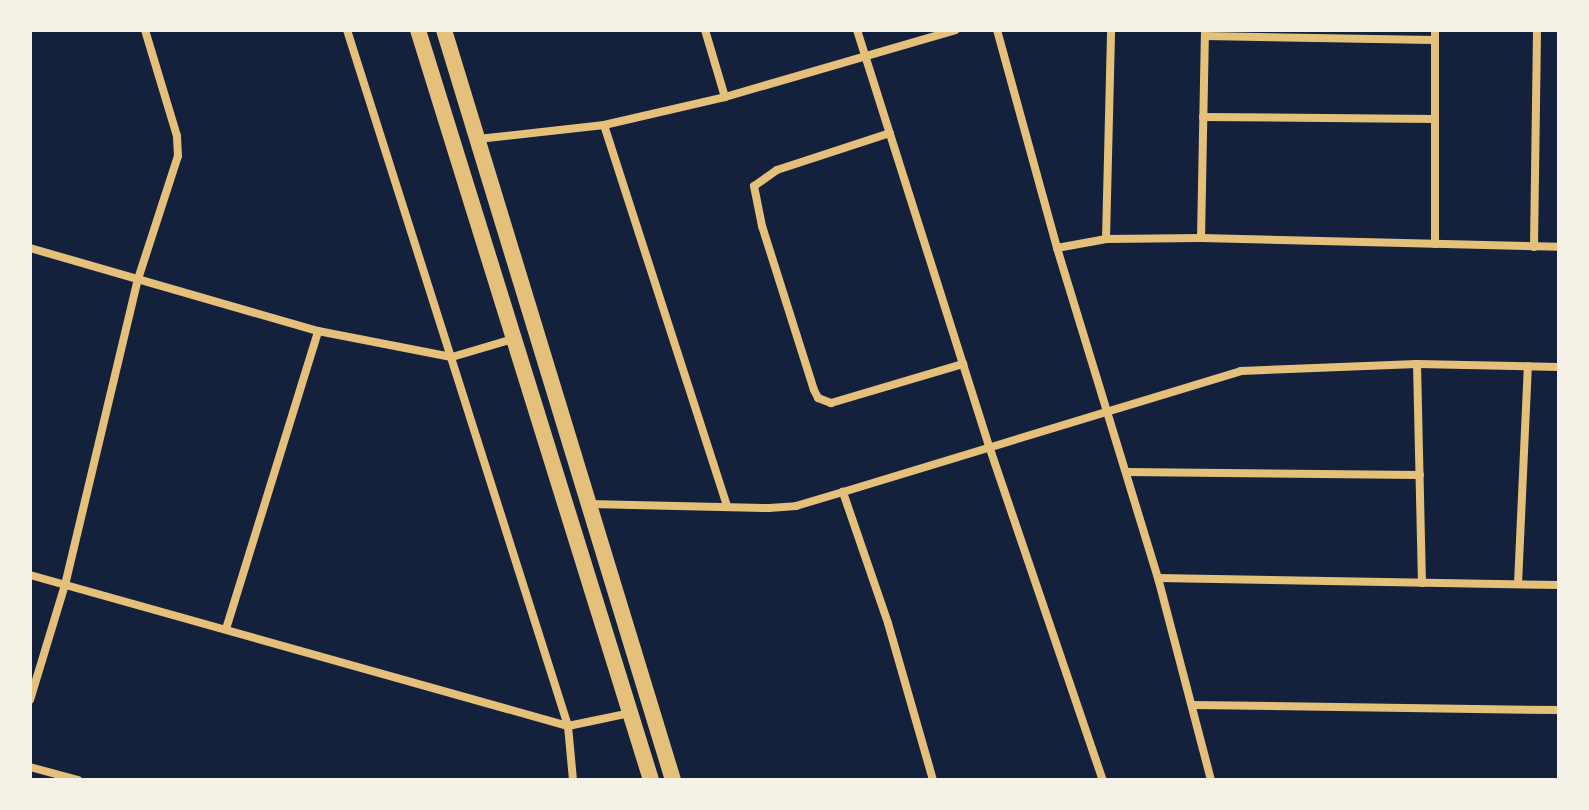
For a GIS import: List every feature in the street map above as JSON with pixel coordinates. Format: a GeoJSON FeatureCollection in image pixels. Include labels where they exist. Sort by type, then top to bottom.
{"type":"FeatureCollection","features":[{"type":"Feature","properties":{"kind":"highway"},"geometry":{"type":"LineString","coordinates":[[418,30],[651,780]]}},
{"type":"Feature","properties":{"kind":"highway"},"geometry":{"type":"LineString","coordinates":[[444,30],[673,780]]}},
{"type":"Feature","properties":{"kind":"street"},"geometry":{"type":"LineString","coordinates":[[30,700],[65,585],[138,279],[178,156],[177,136],[145,30]]}},
{"type":"Feature","properties":{"kind":"street"},"geometry":{"type":"LineString","coordinates":[[347,30],[568,726],[573,780]]}},
{"type":"Feature","properties":{"kind":"street"},"geometry":{"type":"LineString","coordinates":[[705,30],[725,97]]}},
{"type":"Feature","properties":{"kind":"street"},"geometry":{"type":"LineString","coordinates":[[857,30],[990,449],[1101,779]]}},
{"type":"Feature","properties":{"kind":"street"},"geometry":{"type":"LineString","coordinates":[[478,139],[604,125],[725,97],[955,30]]}},
{"type":"Feature","properties":{"kind":"street"},"geometry":{"type":"LineString","coordinates":[[997,30],[1057,248],[1158,578],[1211,780]]}},
{"type":"Feature","properties":{"kind":"street"},"geometry":{"type":"LineString","coordinates":[[1106,239],[1111,30]]}},
{"type":"Feature","properties":{"kind":"street"},"geometry":{"type":"LineString","coordinates":[[1435,30],[1435,244]]}},
{"type":"Feature","properties":{"kind":"street"},"geometry":{"type":"LineString","coordinates":[[1534,247],[1537,30]]}},
{"type":"Feature","properties":{"kind":"street"},"geometry":{"type":"LineString","coordinates":[[1201,238],[1205,33],[1435,40]]}},
{"type":"Feature","properties":{"kind":"street"},"geometry":{"type":"LineString","coordinates":[[1203,117],[1435,119]]}},
{"type":"Feature","properties":{"kind":"street"},"geometry":{"type":"LineString","coordinates":[[604,125],[727,506]]}},
{"type":"Feature","properties":{"kind":"street"},"geometry":{"type":"LineString","coordinates":[[890,133],[777,170],[754,186],[762,226],[818,398],[831,403],[963,364]]}},
{"type":"Feature","properties":{"kind":"street"},"geometry":{"type":"LineString","coordinates":[[1057,248],[1106,239],[1201,238],[1559,247]]}},
{"type":"Feature","properties":{"kind":"street"},"geometry":{"type":"LineString","coordinates":[[30,248],[318,331],[452,357],[516,338]]}},
{"type":"Feature","properties":{"kind":"street"},"geometry":{"type":"LineString","coordinates":[[226,629],[318,331]]}},
{"type":"Feature","properties":{"kind":"street"},"geometry":{"type":"LineString","coordinates":[[589,504],[796,506],[1241,371],[1417,364],[1559,367]]}},
{"type":"Feature","properties":{"kind":"street"},"geometry":{"type":"LineString","coordinates":[[1417,364],[1422,583]]}},
{"type":"Feature","properties":{"kind":"street"},"geometry":{"type":"LineString","coordinates":[[1518,584],[1528,366]]}},
{"type":"Feature","properties":{"kind":"street"},"geometry":{"type":"LineString","coordinates":[[1126,472],[1420,475]]}},
{"type":"Feature","properties":{"kind":"street"},"geometry":{"type":"LineString","coordinates":[[843,492],[888,623],[933,780]]}},
{"type":"Feature","properties":{"kind":"street"},"geometry":{"type":"LineString","coordinates":[[30,575],[568,726],[631,712]]}},
{"type":"Feature","properties":{"kind":"street"},"geometry":{"type":"LineString","coordinates":[[1158,578],[1559,585]]}},
{"type":"Feature","properties":{"kind":"street"},"geometry":{"type":"LineString","coordinates":[[1192,705],[1559,710]]}},
{"type":"Feature","properties":{"kind":"street"},"geometry":{"type":"LineString","coordinates":[[30,767],[78,780]]}}]}
